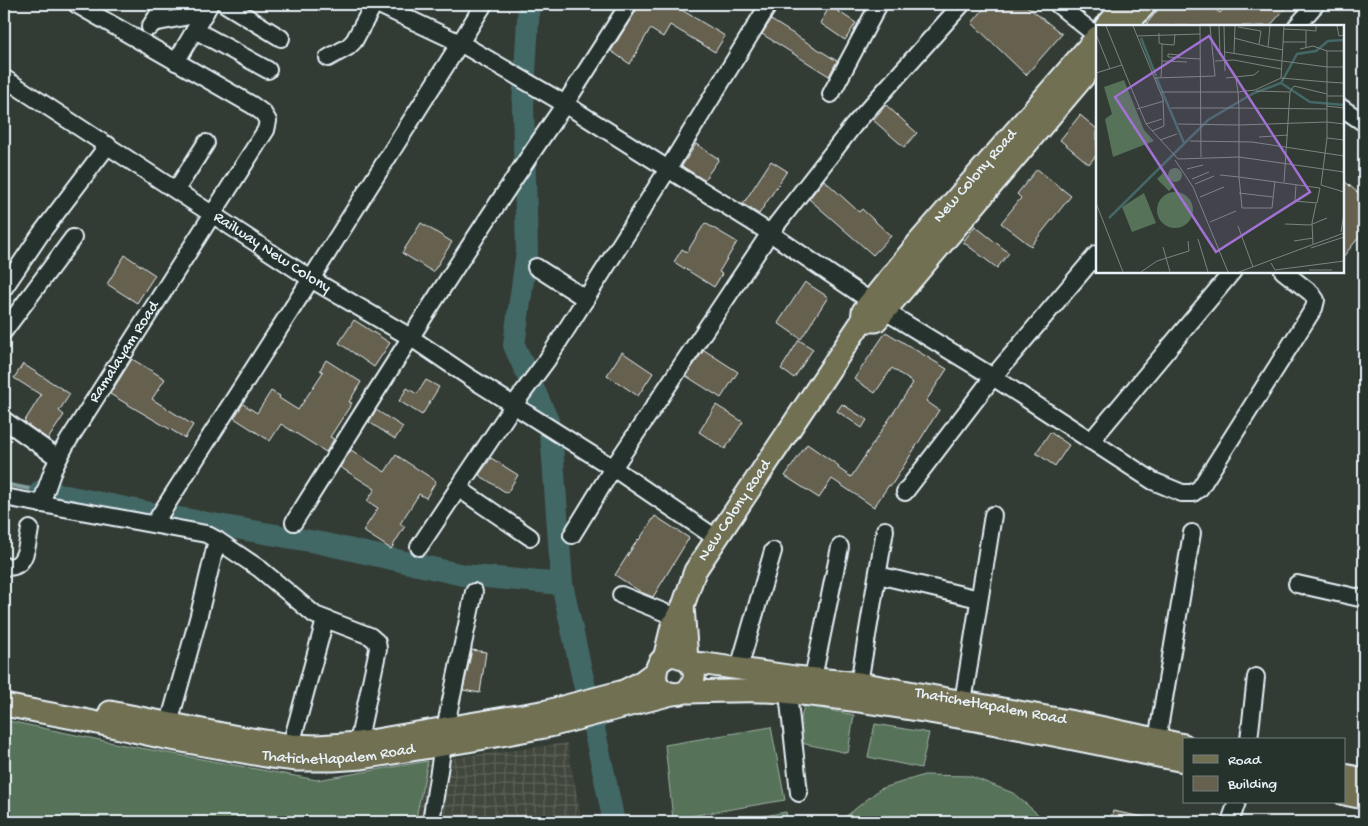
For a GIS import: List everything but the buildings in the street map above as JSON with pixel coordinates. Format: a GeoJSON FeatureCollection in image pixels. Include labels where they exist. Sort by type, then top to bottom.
{"type":"FeatureCollection","features":[{"type":"Feature","properties":{"kind":"main road"},"geometry":{"type":"LineString","coordinates":[[1107,25],[1126,4]]}},
{"type":"Feature","properties":{"kind":"main road"},"geometry":{"type":"LineString","coordinates":[[1127,25],[1146,4]]}},
{"type":"Feature","properties":{"kind":"main road","name":"New Colony Road"},"geometry":{"type":"LineString","coordinates":[[878,306],[970,182],[1096,38]]}},
{"type":"Feature","properties":{"kind":"main road","name":"New Colony Road"},"geometry":{"type":"LineString","coordinates":[[660,665],[669,635],[695,571],[862,321],[863,311],[878,306],[1096,61]]}},
{"type":"Feature","properties":{"kind":"main road"},"geometry":{"type":"LineString","coordinates":[[660,665],[657,684],[661,689],[679,693],[692,684],[694,673],[688,662],[679,611]]}},
{"type":"Feature","properties":{"kind":"main road"},"geometry":{"type":"LineString","coordinates":[[625,699],[660,665],[676,656],[688,662],[739,668],[871,703],[978,721],[1183,761]]}},
{"type":"Feature","properties":{"kind":"main road"},"geometry":{"type":"LineString","coordinates":[[625,699],[799,683]]}},
{"type":"Feature","properties":{"kind":"main road","name":"Thatichetlapalem Road"},"geometry":{"type":"LineString","coordinates":[[799,683],[859,684],[1085,724],[1183,745]]}},
{"type":"Feature","properties":{"kind":"main road","name":"Thatichetlapalem Road"},"geometry":{"type":"LineString","coordinates":[[4,691],[271,757],[297,760],[362,758],[444,737],[549,719],[625,699]]}},
{"type":"Feature","properties":{"kind":"main road","name":"Thatichetlapalem Road"},"geometry":{"type":"LineString","coordinates":[[4,705],[84,720],[166,731],[318,746],[444,737]]}},
{"type":"Feature","properties":{"kind":"main road"},"geometry":{"type":"LineString","coordinates":[[1346,775],[1364,779]]}},
{"type":"Feature","properties":{"kind":"main road"},"geometry":{"type":"LineString","coordinates":[[1346,794],[1364,798]]}},
{"type":"Feature","properties":{"kind":"street"},"geometry":{"type":"LineString","coordinates":[[76,4],[176,62],[207,8]]}},
{"type":"Feature","properties":{"kind":"street"},"geometry":{"type":"LineString","coordinates":[[226,4],[281,38]]}},
{"type":"Feature","properties":{"kind":"street"},"geometry":{"type":"LineString","coordinates":[[328,58],[348,47],[354,41],[376,4],[460,43],[536,86],[770,233],[878,306],[993,377],[1153,481],[1182,493],[1193,493],[1200,488],[1314,308],[1316,300],[1311,293],[1284,272]]}},
{"type":"Feature","properties":{"kind":"street"},"geometry":{"type":"LineString","coordinates":[[154,524],[312,279],[484,4]]}},
{"type":"Feature","properties":{"kind":"street"},"geometry":{"type":"LineString","coordinates":[[294,522],[410,337],[629,4]]}},
{"type":"Feature","properties":{"kind":"street"},"geometry":{"type":"LineString","coordinates":[[419,547],[536,376],[586,299],[769,4]]}},
{"type":"Feature","properties":{"kind":"street"},"geometry":{"type":"LineString","coordinates":[[830,94],[879,4]]}},
{"type":"Feature","properties":{"kind":"street"},"geometry":{"type":"LineString","coordinates":[[572,534],[613,468],[770,233],[853,126],[962,4]]}},
{"type":"Feature","properties":{"kind":"street"},"geometry":{"type":"LineString","coordinates":[[1057,4],[1096,36]]}},
{"type":"Feature","properties":{"kind":"street"},"geometry":{"type":"LineString","coordinates":[[1298,25],[1316,4]]}},
{"type":"Feature","properties":{"kind":"street"},"geometry":{"type":"LineString","coordinates":[[141,42],[153,23],[161,5]]}},
{"type":"Feature","properties":{"kind":"street"},"geometry":{"type":"LineString","coordinates":[[153,23],[207,8]]}},
{"type":"Feature","properties":{"kind":"street"},"geometry":{"type":"LineString","coordinates":[[195,30],[268,70]]}},
{"type":"Feature","properties":{"kind":"street","name":"Ramalayam Road"},"geometry":{"type":"LineString","coordinates":[[43,496],[58,458],[266,130],[268,121],[263,113],[176,62]]}},
{"type":"Feature","properties":{"kind":"street","name":"Railway New Colony"},"geometry":{"type":"LineString","coordinates":[[4,78],[312,279],[518,400],[543,424],[613,468],[716,538]]}},
{"type":"Feature","properties":{"kind":"street"},"geometry":{"type":"LineString","coordinates":[[1343,109],[1364,123]]}},
{"type":"Feature","properties":{"kind":"street"},"geometry":{"type":"LineString","coordinates":[[176,190],[206,144]]}},
{"type":"Feature","properties":{"kind":"street"},"geometry":{"type":"LineString","coordinates":[[4,288],[10,265],[42,232],[108,145]]}},
{"type":"Feature","properties":{"kind":"street"},"geometry":{"type":"LineString","coordinates":[[4,331],[73,238]]}},
{"type":"Feature","properties":{"kind":"street"},"geometry":{"type":"LineString","coordinates":[[905,492],[993,377],[1096,255]]}},
{"type":"Feature","properties":{"kind":"street"},"geometry":{"type":"LineString","coordinates":[[536,267],[586,299]]}},
{"type":"Feature","properties":{"kind":"street"},"geometry":{"type":"LineString","coordinates":[[1091,441],[1232,272]]}},
{"type":"Feature","properties":{"kind":"street"},"geometry":{"type":"LineString","coordinates":[[4,420],[58,458]]}},
{"type":"Feature","properties":{"kind":"street"},"geometry":{"type":"LineString","coordinates":[[458,488],[530,537]]}},
{"type":"Feature","properties":{"kind":"street"},"geometry":{"type":"LineString","coordinates":[[4,497],[43,496],[154,524],[195,531],[217,540],[260,569],[308,610],[325,620],[370,636],[377,642],[378,649],[358,743]]}},
{"type":"Feature","properties":{"kind":"street"},"geometry":{"type":"LineString","coordinates":[[963,702],[993,515]]}},
{"type":"Feature","properties":{"kind":"street"},"geometry":{"type":"LineString","coordinates":[[4,566],[16,566],[22,561],[30,529]]}},
{"type":"Feature","properties":{"kind":"street"},"geometry":{"type":"LineString","coordinates":[[859,684],[884,530]]}},
{"type":"Feature","properties":{"kind":"street"},"geometry":{"type":"LineString","coordinates":[[1157,740],[1192,533]]}},
{"type":"Feature","properties":{"kind":"street"},"geometry":{"type":"LineString","coordinates":[[166,731],[198,618],[217,540]]}},
{"type":"Feature","properties":{"kind":"street"},"geometry":{"type":"LineString","coordinates":[[799,793],[799,683],[840,547]]}},
{"type":"Feature","properties":{"kind":"street"},"geometry":{"type":"LineString","coordinates":[[739,668],[773,551]]}},
{"type":"Feature","properties":{"kind":"street"},"geometry":{"type":"LineString","coordinates":[[878,575],[979,599]]}},
{"type":"Feature","properties":{"kind":"street"},"geometry":{"type":"LineString","coordinates":[[1297,584],[1364,599]]}},
{"type":"Feature","properties":{"kind":"street"},"geometry":{"type":"LineString","coordinates":[[431,822],[444,737],[474,592]]}},
{"type":"Feature","properties":{"kind":"street"},"geometry":{"type":"LineString","coordinates":[[621,596],[679,611]]}},
{"type":"Feature","properties":{"kind":"street"},"geometry":{"type":"LineString","coordinates":[[291,744],[325,620]]}},
{"type":"Feature","properties":{"kind":"street"},"geometry":{"type":"LineString","coordinates":[[1249,738],[1256,677]]}},
{"type":"Feature","properties":{"kind":"street"},"geometry":{"type":"LineString","coordinates":[[1230,822],[1235,804]]}},
{"type":"Feature","properties":{"kind":"shaded area"},"geometry":{"type":"Polygon","coordinates":[[[567,743],[582,822],[415,822],[428,761],[567,743]]]}},
{"type":"Feature","properties":{"kind":"green space"},"geometry":{"type":"Polygon","coordinates":[[[804,705],[854,715],[848,753],[796,742],[804,705]]]}},
{"type":"Feature","properties":{"kind":"green space"},"geometry":{"type":"Polygon","coordinates":[[[4,720],[124,745],[317,780],[428,761],[415,822],[4,822],[4,720]]]}},
{"type":"Feature","properties":{"kind":"green space"},"geometry":{"type":"Polygon","coordinates":[[[875,724],[929,733],[921,768],[868,757],[875,724]]]}},
{"type":"Feature","properties":{"kind":"green space"},"geometry":{"type":"Polygon","coordinates":[[[771,727],[785,800],[673,819],[665,745],[771,727]]]}},
{"type":"Feature","properties":{"kind":"green space"},"geometry":{"type":"Polygon","coordinates":[[[924,775],[970,776],[1013,793],[1047,822],[841,822],[880,789],[924,775]]]}},
{"type":"Feature","properties":{"kind":"green space"},"geometry":{"type":"Polygon","coordinates":[[[786,812],[788,822],[732,822],[786,812]]]}},
{"type":"Feature","properties":{"kind":"waterway"},"geometry":{"type":"LineString","coordinates":[[529,4],[523,106],[527,251],[514,345],[548,421],[552,445],[562,584],[614,822]]}},
{"type":"Feature","properties":{"kind":"waterway"},"geometry":{"type":"LineString","coordinates":[[4,484],[41,491]]}},
{"type":"Feature","properties":{"kind":"waterway"},"geometry":{"type":"LineString","coordinates":[[41,491],[156,514],[321,543],[463,575],[562,584]]}}]}
